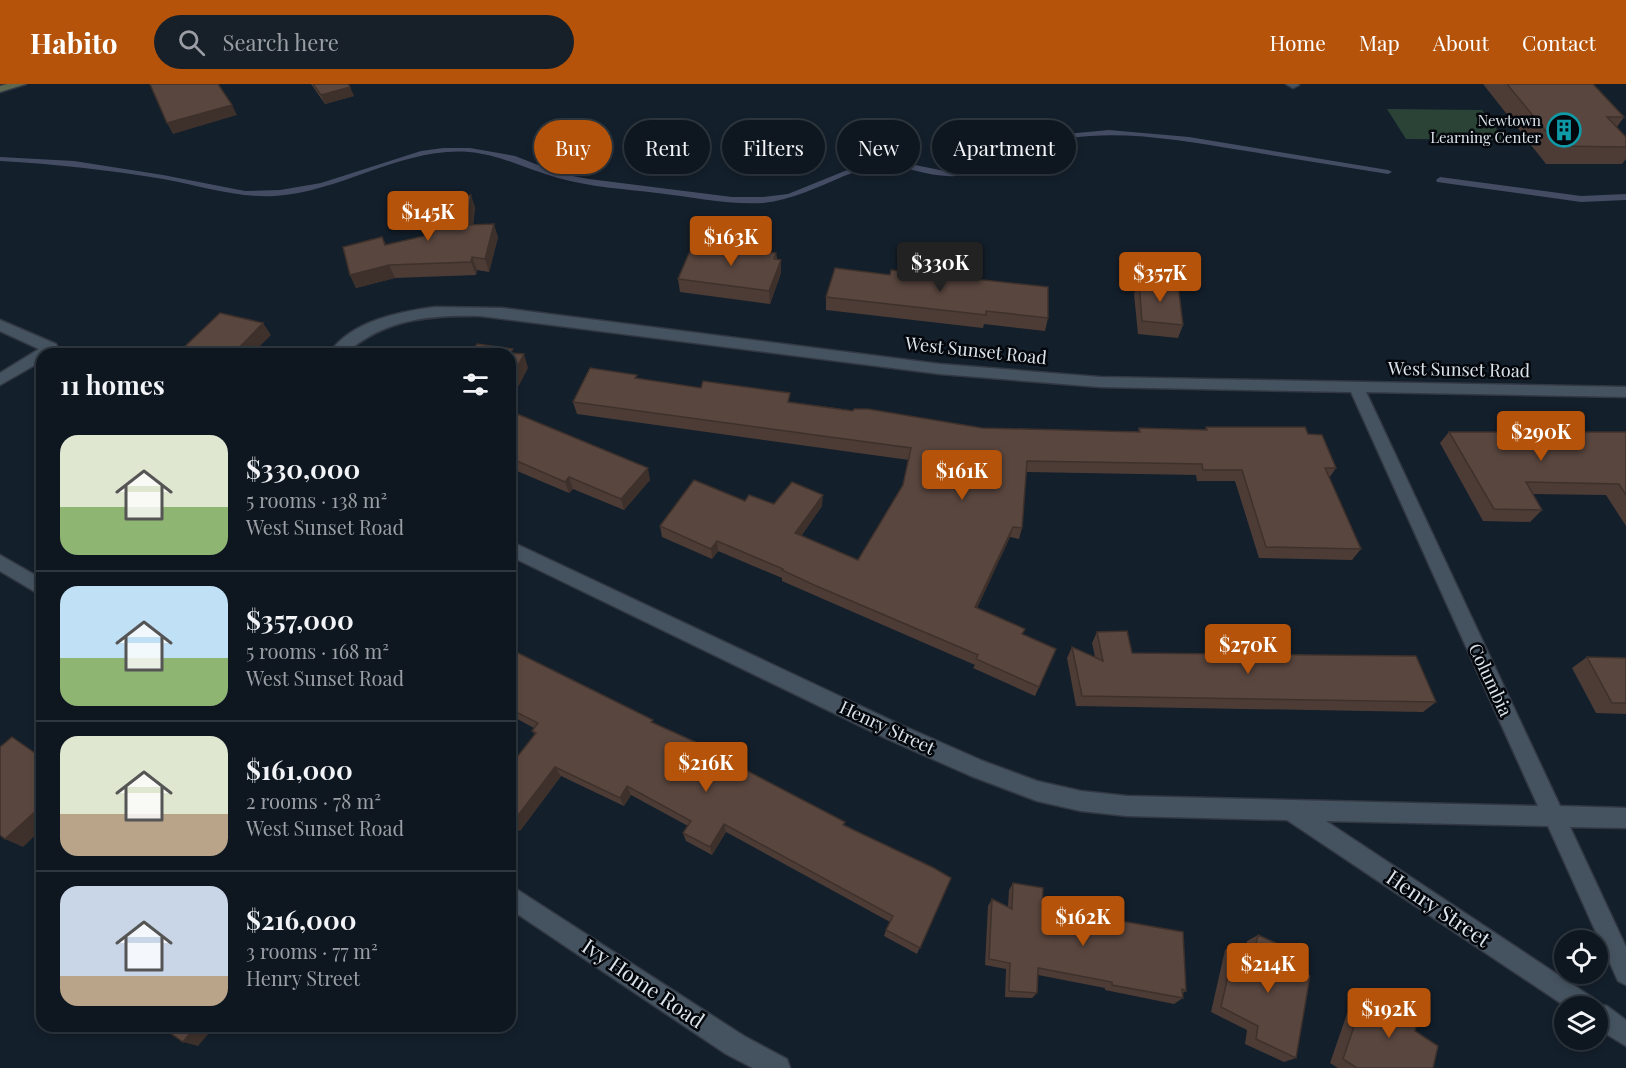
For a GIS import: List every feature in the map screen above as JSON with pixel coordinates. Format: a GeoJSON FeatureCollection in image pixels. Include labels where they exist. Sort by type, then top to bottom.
{"type":"FeatureCollection","features":[{"type":"Feature","properties":{"kind":"main road"},"geometry":{"type":"LineString","coordinates":[[0,89],[20,84]]}},
{"type":"Feature","properties":{"kind":"street","name":"West Sunset Road"},"geometry":{"type":"LineString","coordinates":[[342,348],[358,333],[381,323],[424,313],[464,310],[940,369],[1100,382],[1626,392]]}},
{"type":"Feature","properties":{"kind":"street"},"geometry":{"type":"LineString","coordinates":[[0,325],[51,348]]}},
{"type":"Feature","properties":{"kind":"street"},"geometry":{"type":"LineString","coordinates":[[0,380],[36,357]]}},
{"type":"Feature","properties":{"kind":"street","name":"Columbia"},"geometry":{"type":"LineString","coordinates":[[1356,387],[1626,973]]}},
{"type":"Feature","properties":{"kind":"street","name":"Henry Street"},"geometry":{"type":"LineString","coordinates":[[516,551],[892,731],[978,769],[1037,791],[1081,801],[1127,806],[1626,818]]}},
{"type":"Feature","properties":{"kind":"street"},"geometry":{"type":"LineString","coordinates":[[0,562],[36,584]]}},
{"type":"Feature","properties":{"kind":"street","name":"Henry Street"},"geometry":{"type":"LineString","coordinates":[[1291,811],[1570,996]]}},
{"type":"Feature","properties":{"kind":"street","name":"Ivy Home Road"},"geometry":{"type":"LineString","coordinates":[[516,900],[735,1046],[778,1068]]}},
{"type":"Feature","properties":{"kind":"street"},"geometry":{"type":"LineString","coordinates":[[1608,1022],[1626,1034]]}},
{"type":"Feature","properties":{"kind":"green space"},"geometry":{"type":"Polygon","coordinates":[[[1387,109],[1482,110],[1505,140],[1406,139],[1387,109]]]}},
{"type":"Feature","properties":{"kind":"building"},"geometry":{"type":"Polygon","coordinates":[[[150,84],[218,84],[232,105],[167,123],[150,84]]]}},
{"type":"Feature","properties":{"kind":"building"},"geometry":{"type":"Polygon","coordinates":[[[313,84],[348,84],[350,87],[321,95],[313,84]]]}},
{"type":"Feature","properties":{"kind":"building"},"geometry":{"type":"Polygon","coordinates":[[[1507,84],[1593,84],[1624,117],[1607,117],[1626,137],[1626,147],[1558,146],[1507,84]]]}},
{"type":"Feature","properties":{"kind":"building"},"geometry":{"type":"Polygon","coordinates":[[[471,195],[467,225],[494,224],[485,259],[472,257],[471,262],[389,265],[350,275],[343,247],[382,237],[385,245],[433,234],[437,198],[471,195]]]}},
{"type":"Feature","properties":{"kind":"building"},"geometry":{"type":"Polygon","coordinates":[[[693,244],[776,253],[774,259],[781,260],[769,291],[678,279],[693,244]]]}},
{"type":"Feature","properties":{"kind":"building"},"geometry":{"type":"Polygon","coordinates":[[[835,268],[890,275],[891,270],[1048,287],[1048,318],[986,311],[986,315],[826,297],[835,268]]]}},
{"type":"Feature","properties":{"kind":"building"},"geometry":{"type":"Polygon","coordinates":[[[1139,281],[1178,285],[1183,325],[1142,321],[1139,281]]]}},
{"type":"Feature","properties":{"kind":"building"},"geometry":{"type":"Polygon","coordinates":[[[220,313],[263,323],[239,348],[183,348],[220,313]]]}},
{"type":"Feature","properties":{"kind":"building"},"geometry":{"type":"Polygon","coordinates":[[[477,344],[506,348],[475,348],[477,344]]]}},
{"type":"Feature","properties":{"kind":"building"},"geometry":{"type":"Polygon","coordinates":[[[516,353],[524,354],[516,369],[516,353]]]}},
{"type":"Feature","properties":{"kind":"building"},"geometry":{"type":"Polygon","coordinates":[[[590,368],[637,375],[635,378],[701,388],[703,381],[790,393],[788,402],[853,411],[854,409],[868,409],[982,428],[1140,432],[1139,428],[1207,430],[1206,427],[1305,427],[1308,434],[1322,435],[1336,468],[1325,468],[1361,549],[1266,547],[1242,470],[1203,470],[1202,464],[1027,461],[1022,528],[1013,527],[975,607],[1025,629],[1022,634],[1056,649],[1039,687],[976,659],[978,655],[814,585],[783,569],[717,541],[711,549],[660,526],[694,480],[745,501],[749,495],[774,504],[792,482],[823,495],[795,533],[858,560],[903,485],[911,448],[573,402],[590,368]]]}},
{"type":"Feature","properties":{"kind":"building"},"geometry":{"type":"Polygon","coordinates":[[[516,413],[648,468],[621,499],[569,477],[565,482],[516,461],[516,413]]]}},
{"type":"Feature","properties":{"kind":"building"},"geometry":{"type":"Polygon","coordinates":[[[1449,432],[1626,432],[1626,495],[1619,484],[1526,482],[1542,510],[1494,509],[1449,432]]]}},
{"type":"Feature","properties":{"kind":"building"},"geometry":{"type":"Polygon","coordinates":[[[1127,631],[1132,653],[1416,656],[1436,702],[1082,696],[1072,647],[1103,661],[1097,632],[1127,631]]]}},
{"type":"Feature","properties":{"kind":"building"},"geometry":{"type":"Polygon","coordinates":[[[516,652],[653,720],[651,722],[740,762],[738,766],[845,822],[843,825],[951,878],[920,948],[886,930],[893,916],[724,824],[710,847],[683,833],[691,821],[627,786],[620,798],[555,767],[516,818],[516,758],[536,733],[532,731],[538,723],[516,712],[516,652]]]}},
{"type":"Feature","properties":{"kind":"building"},"geometry":{"type":"Polygon","coordinates":[[[1587,657],[1626,658],[1626,703],[1612,703],[1587,657]]]}},
{"type":"Feature","properties":{"kind":"building"},"geometry":{"type":"Polygon","coordinates":[[[12,737],[36,754],[36,811],[5,839],[0,835],[0,747],[12,737]]]}},
{"type":"Feature","properties":{"kind":"building"},"geometry":{"type":"Polygon","coordinates":[[[1013,883],[1043,888],[1042,907],[1183,932],[1186,991],[1182,989],[1183,998],[1038,968],[1037,993],[1009,991],[1010,963],[989,959],[992,899],[1012,909],[1013,883]]]}},
{"type":"Feature","properties":{"kind":"building"},"geometry":{"type":"Polygon","coordinates":[[[1258,935],[1289,949],[1287,965],[1310,976],[1296,1058],[1256,1039],[1258,1026],[1221,1007],[1235,944],[1254,952],[1258,935]]]}},
{"type":"Feature","properties":{"kind":"building"},"geometry":{"type":"Polygon","coordinates":[[[1390,996],[1419,1014],[1415,1031],[1438,1046],[1433,1068],[1357,1068],[1343,1059],[1363,1000],[1385,1013],[1390,996]]]}},
{"type":"Feature","properties":{"kind":"building"},"geometry":{"type":"Polygon","coordinates":[[[169,1032],[191,1032],[183,1042],[169,1032]]]}},
{"type":"Feature","properties":{"kind":"waterway"},"geometry":{"type":"LineString","coordinates":[[0,159],[74,163],[163,177],[245,194],[280,193],[323,185],[421,153],[470,150],[512,158],[559,176],[589,182],[732,200],[763,200],[790,196],[867,164],[895,163],[950,174],[967,172],[992,165],[1044,142],[1066,136],[1109,132],[1189,139],[1388,172]]}},
{"type":"Feature","properties":{"kind":"waterway"},"geometry":{"type":"LineString","coordinates":[[1440,180],[1581,199],[1626,197]]}},
{"type":"Feature","properties":{"kind":"place","name":"Newtown Learning Center"},"geometry":{"type":"Point","coordinates":[1564,130]}}]}
